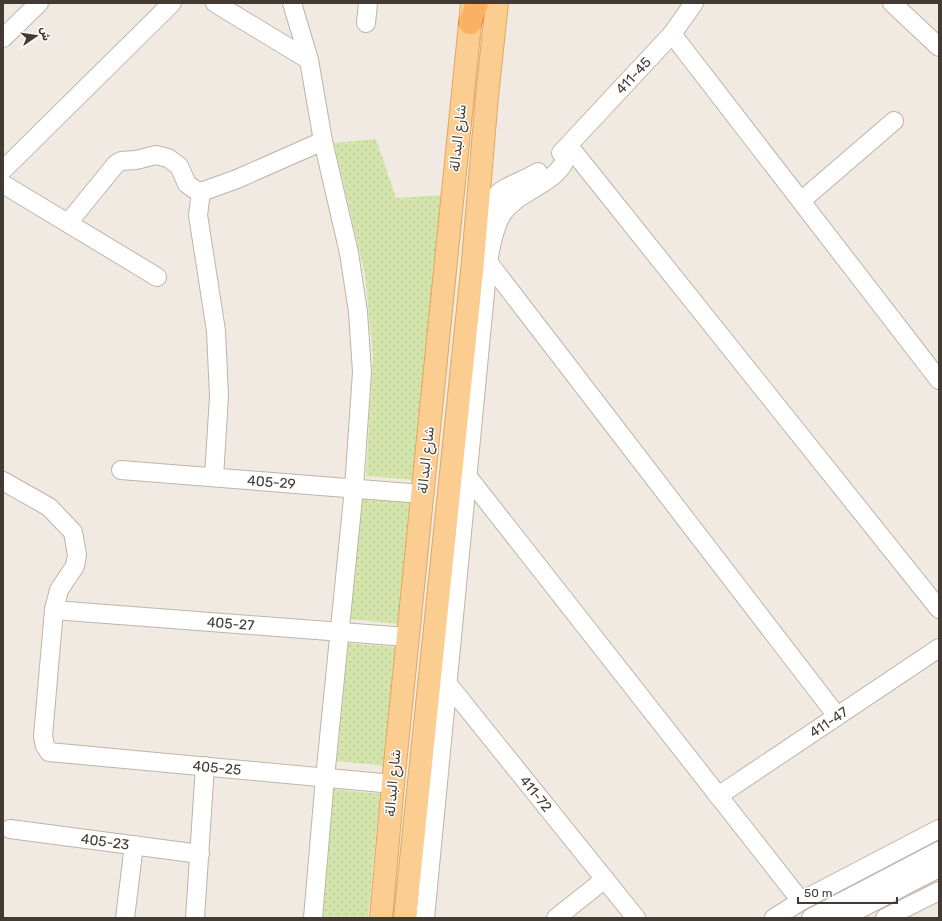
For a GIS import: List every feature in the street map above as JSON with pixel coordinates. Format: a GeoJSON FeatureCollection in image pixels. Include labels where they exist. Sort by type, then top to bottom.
{"type":"FeatureCollection","features":[{"type":"Feature","properties":{"kind":"main road","name":"شارع البدالة"},"geometry":{"type":"LineString","coordinates":[[406,918],[438,682],[459,476],[480,261],[475,234],[496,3]]}},
{"type":"Feature","properties":{"kind":"main road","name":"شارع البدالة"},"geometry":{"type":"LineString","coordinates":[[381,918],[424,472],[473,10]]}},
{"type":"Feature","properties":{"kind":"main road"},"geometry":{"type":"LineString","coordinates":[[424,472],[459,476]]}},
{"type":"Feature","properties":{"kind":"street"},"geometry":{"type":"LineString","coordinates":[[3,38],[39,3]]}},
{"type":"Feature","properties":{"kind":"street"},"geometry":{"type":"LineString","coordinates":[[3,170],[172,3]]}},
{"type":"Feature","properties":{"kind":"street"},"geometry":{"type":"LineString","coordinates":[[215,3],[309,60]]}},
{"type":"Feature","properties":{"kind":"street"},"geometry":{"type":"LineString","coordinates":[[292,3],[309,60],[323,141],[349,253],[358,312],[362,372],[354,488],[325,778],[313,918]]}},
{"type":"Feature","properties":{"kind":"street"},"geometry":{"type":"LineString","coordinates":[[366,23],[368,3]]}},
{"type":"Feature","properties":{"kind":"street","name":"411-45"},"geometry":{"type":"LineString","coordinates":[[475,234],[495,197],[507,188],[538,173],[569,146],[672,34],[694,3]]}},
{"type":"Feature","properties":{"kind":"street"},"geometry":{"type":"LineString","coordinates":[[892,3],[939,47]]}},
{"type":"Feature","properties":{"kind":"street"},"geometry":{"type":"LineString","coordinates":[[672,34],[939,380]]}},
{"type":"Feature","properties":{"kind":"street"},"geometry":{"type":"LineString","coordinates":[[801,201],[894,121]]}},
{"type":"Feature","properties":{"kind":"street"},"geometry":{"type":"LineString","coordinates":[[68,223],[116,164],[121,161],[136,160],[156,155],[168,158],[178,166],[187,184],[201,192],[237,179],[323,141]]}},
{"type":"Feature","properties":{"kind":"street"},"geometry":{"type":"LineString","coordinates":[[569,146],[563,165],[549,178],[516,199],[502,214],[493,239],[480,261],[837,716]]}},
{"type":"Feature","properties":{"kind":"street"},"geometry":{"type":"LineString","coordinates":[[569,146],[939,609]]}},
{"type":"Feature","properties":{"kind":"street"},"geometry":{"type":"LineString","coordinates":[[3,184],[157,277]]}},
{"type":"Feature","properties":{"kind":"street"},"geometry":{"type":"LineString","coordinates":[[201,192],[198,215],[216,331],[219,396],[214,477]]}},
{"type":"Feature","properties":{"kind":"street","name":"405-29"},"geometry":{"type":"LineString","coordinates":[[121,470],[422,494]]}},
{"type":"Feature","properties":{"kind":"street"},"geometry":{"type":"LineString","coordinates":[[459,476],[801,901]]}},
{"type":"Feature","properties":{"kind":"street"},"geometry":{"type":"LineString","coordinates":[[3,481],[49,507],[72,532],[77,555],[75,566],[59,590],[54,610]]}},
{"type":"Feature","properties":{"kind":"street","name":"405-27"},"geometry":{"type":"LineString","coordinates":[[54,610],[408,638]]}},
{"type":"Feature","properties":{"kind":"street","name":"405-25"},"geometry":{"type":"LineString","coordinates":[[54,610],[43,736],[45,746],[49,752],[393,784]]}},
{"type":"Feature","properties":{"kind":"street","name":"411-47"},"geometry":{"type":"LineString","coordinates":[[718,796],[939,648]]}},
{"type":"Feature","properties":{"kind":"street"},"geometry":{"type":"LineString","coordinates":[[425,918],[438,682]]}},
{"type":"Feature","properties":{"kind":"street","name":"411-72"},"geometry":{"type":"LineString","coordinates":[[438,682],[606,879],[636,918]]}},
{"type":"Feature","properties":{"kind":"street"},"geometry":{"type":"LineString","coordinates":[[195,918],[205,766]]}},
{"type":"Feature","properties":{"kind":"street","name":"405-23"},"geometry":{"type":"LineString","coordinates":[[10,829],[200,854]]}},
{"type":"Feature","properties":{"kind":"street"},"geometry":{"type":"LineString","coordinates":[[774,918],[801,901],[935,831],[935,859]]}},
{"type":"Feature","properties":{"kind":"street"},"geometry":{"type":"LineString","coordinates":[[125,918],[134,845]]}},
{"type":"Feature","properties":{"kind":"street"},"geometry":{"type":"LineString","coordinates":[[811,918],[935,859]]}},
{"type":"Feature","properties":{"kind":"street"},"geometry":{"type":"LineString","coordinates":[[842,918],[935,859]]}},
{"type":"Feature","properties":{"kind":"street"},"geometry":{"type":"LineString","coordinates":[[556,918],[606,879]]}},
{"type":"Feature","properties":{"kind":"street"},"geometry":{"type":"LineString","coordinates":[[885,918],[939,891]]}},
{"type":"Feature","properties":{"kind":"green space"},"geometry":{"type":"Polygon","coordinates":[[[376,139],[396,198],[442,195],[414,480],[366,476],[373,357],[365,275],[334,143],[376,139]]]}},
{"type":"Feature","properties":{"kind":"green space"},"geometry":{"type":"Polygon","coordinates":[[[362,497],[410,502],[398,624],[350,619],[362,497]]]}},
{"type":"Feature","properties":{"kind":"green space"},"geometry":{"type":"Polygon","coordinates":[[[348,643],[395,647],[384,766],[337,761],[348,643]]]}},
{"type":"Feature","properties":{"kind":"green space"},"geometry":{"type":"Polygon","coordinates":[[[333,789],[380,794],[368,918],[320,918],[333,789]]]}}]}
